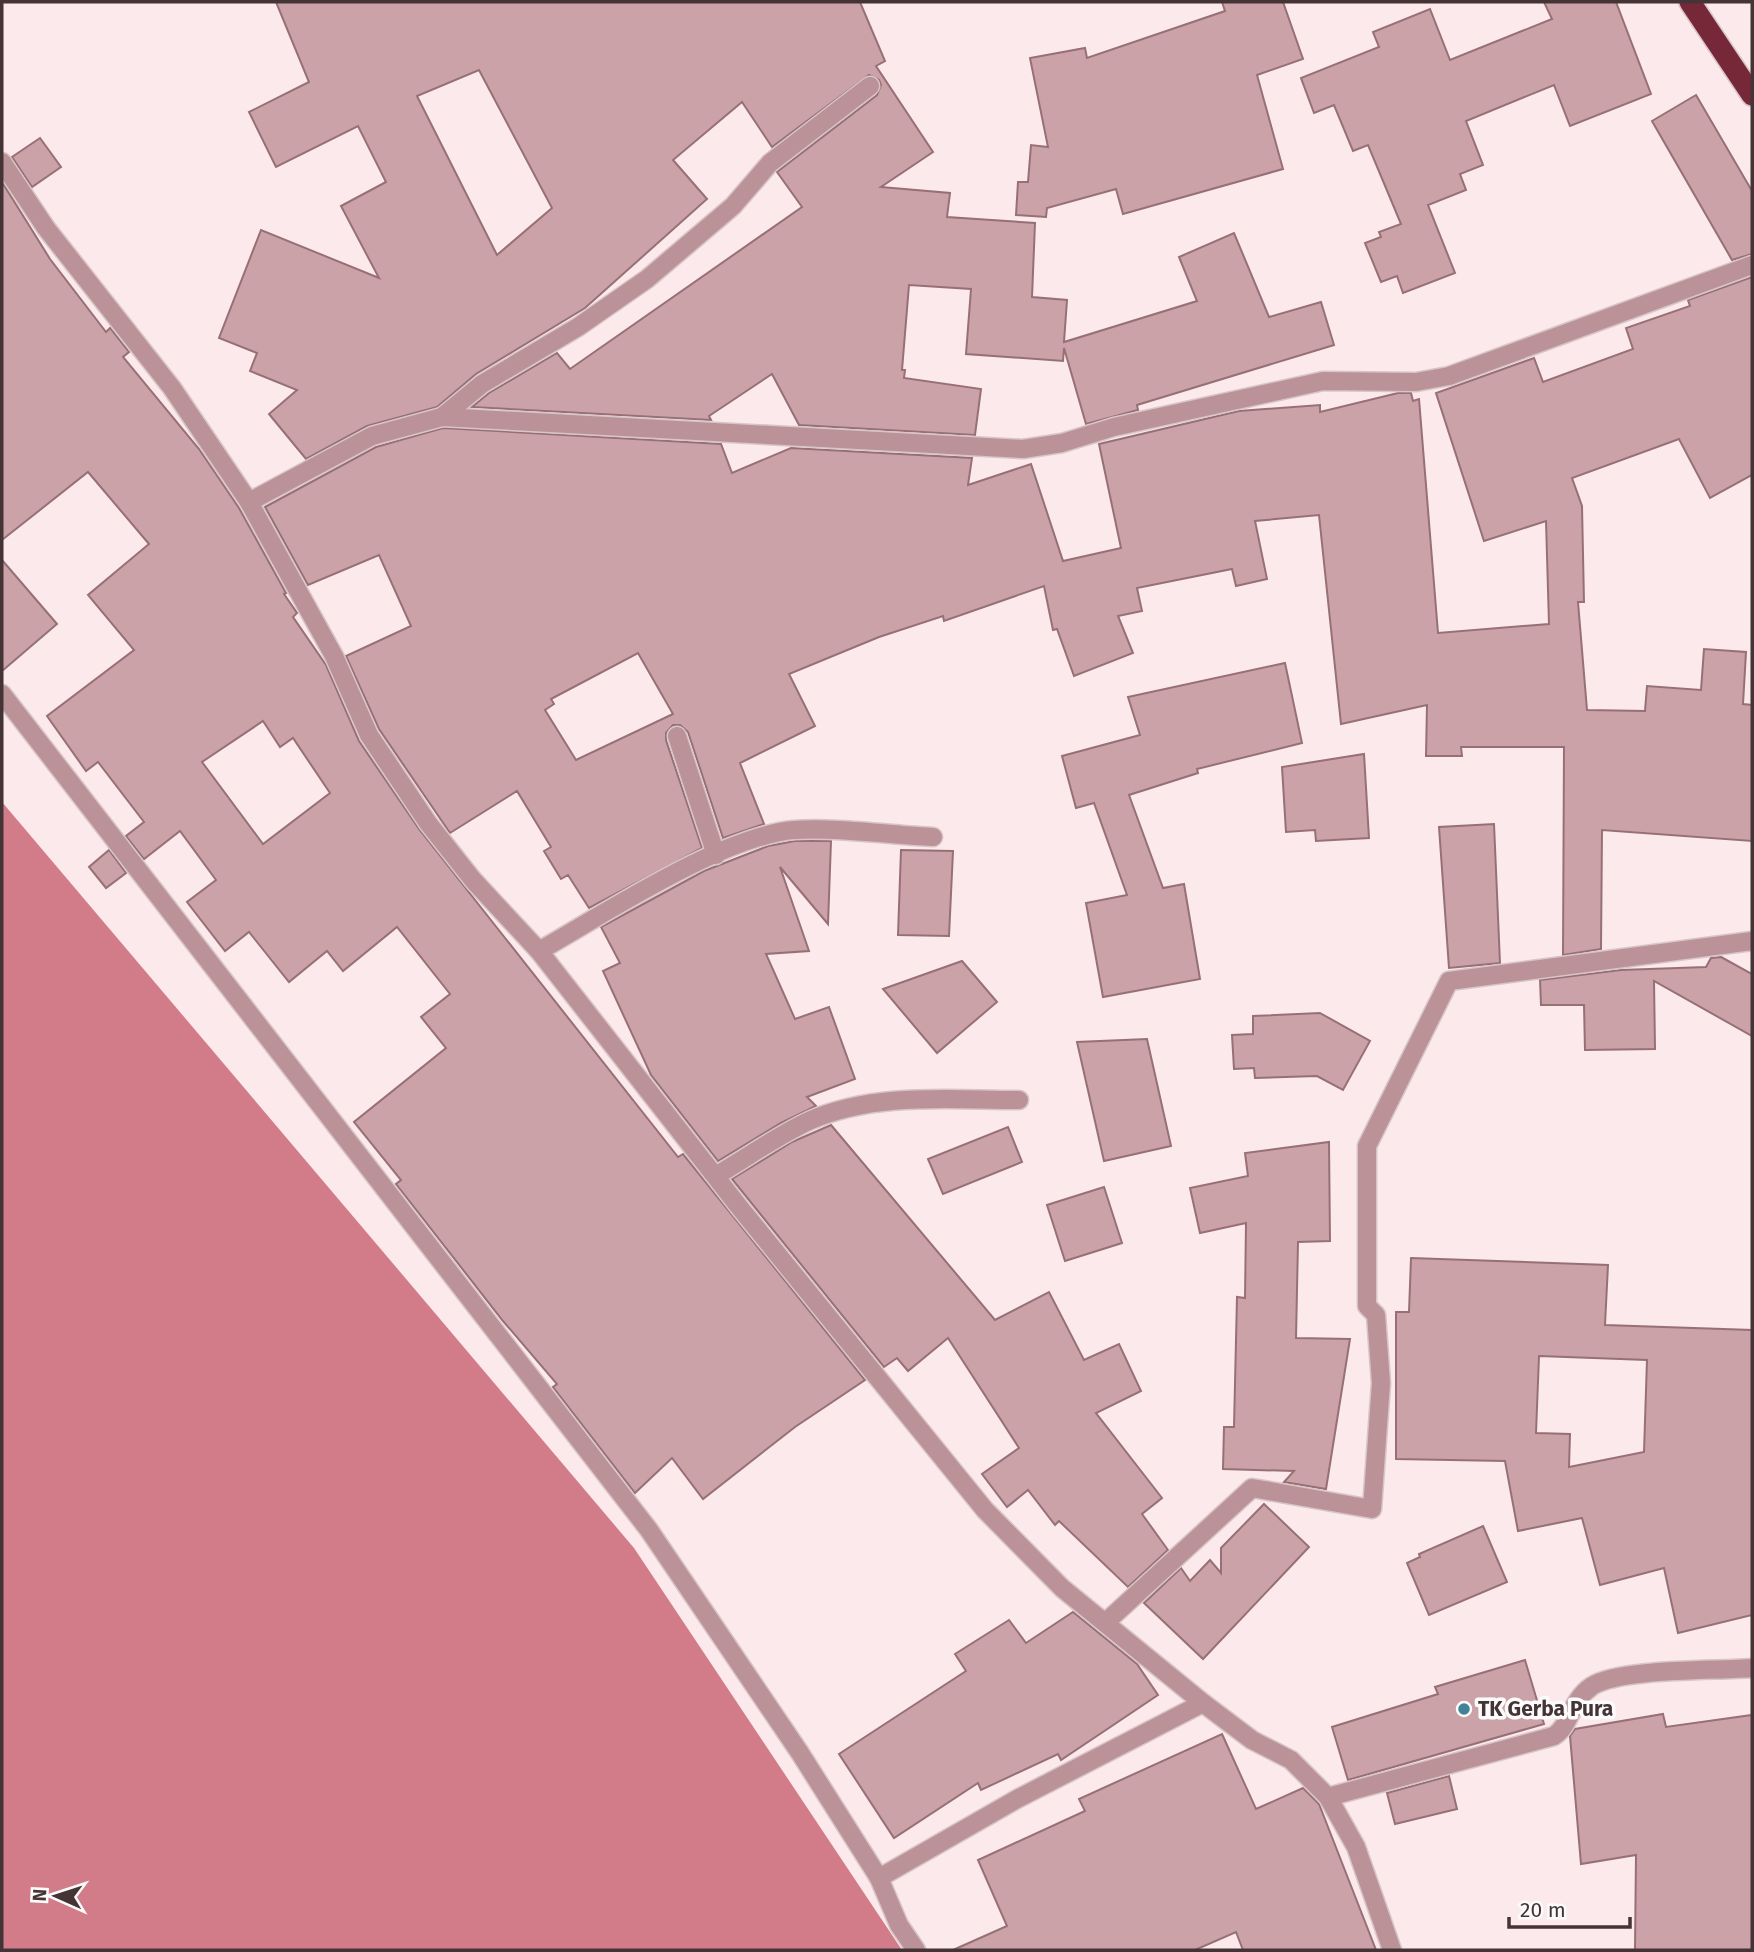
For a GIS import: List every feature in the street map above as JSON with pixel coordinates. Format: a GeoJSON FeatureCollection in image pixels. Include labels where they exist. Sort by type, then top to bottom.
{"type":"FeatureCollection","features":[{"type":"Feature","properties":{"kind":"highway"},"geometry":{"type":"LineString","coordinates":[[1690,2],[1752,95]]}},
{"type":"Feature","properties":{"kind":"street"},"geometry":{"type":"LineString","coordinates":[[442,417],[482,384],[578,327],[648,279],[733,206],[770,163],[870,86]]}},
{"type":"Feature","properties":{"kind":"street"},"geometry":{"type":"LineString","coordinates":[[2,162],[46,228],[172,388],[249,502],[334,656],[369,735],[428,824],[473,880],[539,951],[717,1175],[740,1208],[985,1510],[1062,1588],[1202,1703],[1252,1740],[1291,1760],[1328,1797],[1356,1847],[1392,1950]]}},
{"type":"Feature","properties":{"kind":"street"},"geometry":{"type":"LineString","coordinates":[[249,502],[372,436],[442,417],[1023,449],[1062,443],[1115,427],[1323,381],[1416,382],[1449,376],[1752,265]]}},
{"type":"Feature","properties":{"kind":"street"},"geometry":{"type":"LineString","coordinates":[[2,694],[649,1530],[800,1753],[879,1878],[899,1925],[916,1950]]}},
{"type":"Feature","properties":{"kind":"street"},"geometry":{"type":"LineString","coordinates":[[677,736],[716,855]]}},
{"type":"Feature","properties":{"kind":"street"},"geometry":{"type":"LineString","coordinates":[[539,951],[716,855],[750,841],[794,830],[933,837]]}},
{"type":"Feature","properties":{"kind":"street"},"geometry":{"type":"LineString","coordinates":[[1105,1623],[1252,1488],[1372,1509],[1381,1383],[1377,1315],[1367,1306],[1367,1146],[1449,981],[1752,941]]}},
{"type":"Feature","properties":{"kind":"street"},"geometry":{"type":"LineString","coordinates":[[717,1175],[809,1121],[843,1109],[892,1100],[1019,1100]]}},
{"type":"Feature","properties":{"kind":"street"},"geometry":{"type":"LineString","coordinates":[[1328,1797],[1554,1736],[1564,1730],[1571,1708],[1593,1686],[1624,1676],[1752,1668]]}},
{"type":"Feature","properties":{"kind":"street"},"geometry":{"type":"LineString","coordinates":[[879,1878],[1017,1799],[1202,1703]]}},
{"type":"Feature","properties":{"kind":"shaded area"},"geometry":{"type":"Polygon","coordinates":[[[2,802],[634,1548],[902,1950],[2,1950],[2,802]]]}},
{"type":"Feature","properties":{"kind":"building"},"geometry":{"type":"Polygon","coordinates":[[[276,2],[860,2],[885,61],[876,66],[933,152],[881,187],[950,193],[947,217],[1035,223],[1032,297],[1067,300],[1064,342],[1197,301],[1179,257],[1234,233],[1269,317],[1321,302],[1334,345],[1137,405],[1138,410],[1086,424],[1064,348],[1063,361],[966,354],[971,289],[909,285],[902,370],[905,370],[904,378],[981,389],[975,435],[799,425],[772,374],[709,416],[711,420],[472,407],[489,393],[557,353],[570,369],[802,207],[777,172],[877,95],[881,85],[879,80],[869,75],[772,147],[742,102],[673,160],[707,199],[585,308],[476,374],[437,407],[367,426],[306,459],[269,414],[297,390],[250,371],[257,353],[219,338],[261,230],[379,278],[341,206],[386,182],[358,126],[276,167],[249,112],[309,82],[276,2]],[[479,70],[417,96],[497,255],[552,208],[479,70]]]}},
{"type":"Feature","properties":{"kind":"building"},"geometry":{"type":"Polygon","coordinates":[[[1222,2],[1283,2],[1303,59],[1257,75],[1283,169],[1123,214],[1116,189],[1047,208],[1046,217],[1016,215],[1018,182],[1028,182],[1031,145],[1048,147],[1030,58],[1085,48],[1087,58],[1225,11],[1222,2]]]}},
{"type":"Feature","properties":{"kind":"building"},"geometry":{"type":"Polygon","coordinates":[[[1544,2],[1616,2],[1651,94],[1570,126],[1554,85],[1466,121],[1483,165],[1460,174],[1466,190],[1428,205],[1455,273],[1403,293],[1397,276],[1381,282],[1365,243],[1381,237],[1379,232],[1401,224],[1368,145],[1353,151],[1334,105],[1314,113],[1301,78],[1379,47],[1373,32],[1430,9],[1450,60],[1552,19],[1544,2]]]}},
{"type":"Feature","properties":{"kind":"building"},"geometry":{"type":"Polygon","coordinates":[[[1696,95],[1752,191],[1752,254],[1732,260],[1652,121],[1696,95]]]}},
{"type":"Feature","properties":{"kind":"building"},"geometry":{"type":"Polygon","coordinates":[[[40,138],[61,167],[32,187],[12,157],[40,138]]]}},
{"type":"Feature","properties":{"kind":"building"},"geometry":{"type":"Polygon","coordinates":[[[2,182],[50,259],[106,332],[110,328],[129,352],[123,357],[199,449],[239,508],[286,593],[284,594],[297,613],[293,617],[326,665],[359,741],[419,829],[678,1157],[683,1154],[865,1380],[795,1427],[703,1499],[672,1458],[635,1493],[553,1387],[557,1384],[503,1321],[396,1184],[401,1180],[354,1122],[446,1048],[421,1017],[450,994],[397,927],[343,971],[327,951],[289,982],[249,932],[225,951],[187,902],[216,880],[180,831],[144,859],[126,836],[144,822],[98,762],[86,771],[47,716],[134,650],[88,595],[149,544],[88,472],[2,540],[2,182]],[[263,721],[202,762],[263,844],[330,793],[293,738],[280,747],[263,721]]]}},
{"type":"Feature","properties":{"kind":"building"},"geometry":{"type":"Polygon","coordinates":[[[1752,277],[1752,475],[1710,498],[1679,439],[1572,478],[1582,506],[1584,602],[1578,602],[1587,710],[1645,711],[1647,686],[1701,690],[1704,649],[1746,652],[1743,704],[1752,705],[1752,841],[1602,830],[1601,949],[1563,955],[1564,747],[1461,747],[1462,756],[1426,756],[1427,705],[1341,724],[1319,515],[1255,521],[1267,579],[1236,586],[1232,569],[1137,588],[1142,611],[1118,616],[1133,653],[1074,676],[1057,629],[1053,630],[1044,586],[944,621],[943,616],[879,637],[789,674],[815,726],[740,763],[764,824],[723,838],[688,732],[680,725],[673,725],[666,733],[666,740],[702,848],[589,908],[568,875],[561,879],[544,851],[551,847],[517,791],[450,833],[379,729],[346,656],[411,626],[379,555],[308,585],[265,507],[376,447],[443,428],[721,444],[732,473],[791,448],[972,458],[968,485],[1031,464],[1063,561],[1121,548],[1099,444],[1239,411],[1320,405],[1320,412],[1398,393],[1411,393],[1413,401],[1419,399],[1438,633],[1549,624],[1546,521],[1484,541],[1436,393],[1534,358],[1543,382],[1633,349],[1626,328],[1690,306],[1688,300],[1752,277]],[[638,653],[551,699],[554,704],[545,710],[576,760],[673,714],[638,653]]]}},
{"type":"Feature","properties":{"kind":"building"},"geometry":{"type":"Polygon","coordinates":[[[2,560],[57,624],[2,671],[2,560]]]}},
{"type":"Feature","properties":{"kind":"building"},"geometry":{"type":"Polygon","coordinates":[[[1285,663],[1302,743],[1197,769],[1198,773],[1129,795],[1163,888],[1184,884],[1200,979],[1103,997],[1086,903],[1127,895],[1094,803],[1076,808],[1062,756],[1140,735],[1128,697],[1285,663]]]}},
{"type":"Feature","properties":{"kind":"building"},"geometry":{"type":"Polygon","coordinates":[[[1364,754],[1369,838],[1316,841],[1315,830],[1286,832],[1282,767],[1364,754]]]}},
{"type":"Feature","properties":{"kind":"building"},"geometry":{"type":"Polygon","coordinates":[[[1494,824],[1500,963],[1449,968],[1439,827],[1494,824]]]}},
{"type":"Feature","properties":{"kind":"building"},"geometry":{"type":"Polygon","coordinates":[[[795,841],[831,841],[828,924],[780,867],[809,951],[766,954],[795,1019],[829,1007],[855,1079],[807,1097],[816,1106],[781,1123],[718,1161],[651,1075],[603,971],[620,963],[601,927],[704,871],[768,846],[795,841]]]}},
{"type":"Feature","properties":{"kind":"building"},"geometry":{"type":"Polygon","coordinates":[[[109,850],[126,873],[106,888],[89,867],[109,850]]]}},
{"type":"Feature","properties":{"kind":"building"},"geometry":{"type":"Polygon","coordinates":[[[901,850],[953,851],[949,936],[898,935],[901,850]]]}},
{"type":"Feature","properties":{"kind":"building"},"geometry":{"type":"Polygon","coordinates":[[[1721,957],[1752,974],[1752,1036],[1654,981],[1655,1049],[1585,1050],[1584,1005],[1541,1005],[1540,980],[1621,970],[1706,967],[1711,958],[1721,957]]]}},
{"type":"Feature","properties":{"kind":"building"},"geometry":{"type":"Polygon","coordinates":[[[962,961],[997,1002],[937,1053],[883,989],[962,961]]]}},
{"type":"Feature","properties":{"kind":"building"},"geometry":{"type":"Polygon","coordinates":[[[1320,1013],[1370,1041],[1343,1090],[1317,1076],[1255,1078],[1254,1068],[1234,1069],[1232,1035],[1253,1034],[1253,1016],[1320,1013]]]}},
{"type":"Feature","properties":{"kind":"building"},"geometry":{"type":"Polygon","coordinates":[[[1147,1039],[1171,1146],[1104,1161],[1077,1042],[1147,1039]]]}},
{"type":"Feature","properties":{"kind":"building"},"geometry":{"type":"Polygon","coordinates":[[[831,1125],[995,1320],[1049,1292],[1084,1360],[1119,1344],[1141,1391],[1096,1413],[1162,1498],[1142,1514],[1168,1550],[1128,1587],[1059,1521],[1055,1525],[1028,1490],[1007,1507],[982,1474],[1019,1448],[948,1338],[908,1371],[897,1358],[884,1367],[732,1179],[792,1142],[831,1125]]]}},
{"type":"Feature","properties":{"kind":"building"},"geometry":{"type":"Polygon","coordinates":[[[1008,1127],[1022,1162],[943,1194],[928,1159],[1008,1127]]]}},
{"type":"Feature","properties":{"kind":"building"},"geometry":{"type":"Polygon","coordinates":[[[1329,1142],[1330,1241],[1298,1242],[1296,1338],[1350,1339],[1326,1489],[1284,1482],[1294,1471],[1223,1469],[1224,1427],[1234,1427],[1237,1297],[1245,1298],[1246,1223],[1200,1233],[1190,1188],[1248,1176],[1245,1153],[1329,1142]]]}},
{"type":"Feature","properties":{"kind":"building"},"geometry":{"type":"Polygon","coordinates":[[[1104,1187],[1122,1243],[1065,1261],[1047,1205],[1104,1187]]]}},
{"type":"Feature","properties":{"kind":"building"},"geometry":{"type":"Polygon","coordinates":[[[1411,1258],[1608,1265],[1605,1325],[1752,1330],[1752,1615],[1678,1633],[1664,1568],[1600,1585],[1582,1518],[1518,1531],[1505,1461],[1396,1459],[1396,1312],[1409,1312],[1411,1258]],[[1539,1356],[1536,1433],[1570,1434],[1569,1467],[1644,1452],[1647,1360],[1539,1356]]]}},
{"type":"Feature","properties":{"kind":"building"},"geometry":{"type":"Polygon","coordinates":[[[1264,1504],[1309,1547],[1203,1659],[1144,1603],[1181,1568],[1190,1581],[1210,1560],[1221,1573],[1221,1548],[1264,1504]]]}},
{"type":"Feature","properties":{"kind":"building"},"geometry":{"type":"Polygon","coordinates":[[[1483,1526],[1507,1582],[1429,1615],[1407,1563],[1420,1557],[1419,1554],[1483,1526]]]}},
{"type":"Feature","properties":{"kind":"building"},"geometry":{"type":"Polygon","coordinates":[[[1073,1612],[1137,1664],[1158,1695],[1061,1760],[1058,1754],[981,1790],[978,1783],[894,1838],[839,1754],[966,1671],[955,1654],[1009,1620],[1026,1643],[1073,1612]]]}},
{"type":"Feature","properties":{"kind":"building","name":"TK Gerba Pura"},"geometry":{"type":"Polygon","coordinates":[[[1525,1660],[1544,1724],[1348,1780],[1332,1727],[1438,1694],[1435,1687],[1525,1660]]]}},
{"type":"Feature","properties":{"kind":"building"},"geometry":{"type":"Polygon","coordinates":[[[1663,1714],[1666,1727],[1752,1715],[1752,1950],[1635,1950],[1636,1855],[1581,1864],[1570,1736],[1575,1729],[1663,1714]]]}},
{"type":"Feature","properties":{"kind":"building"},"geometry":{"type":"Polygon","coordinates":[[[1222,1734],[1256,1809],[1303,1788],[1319,1804],[1376,1950],[1243,1950],[1236,1932],[1195,1950],[953,1950],[1007,1926],[978,1860],[1085,1811],[1079,1799],[1222,1734]]]}},
{"type":"Feature","properties":{"kind":"building"},"geometry":{"type":"Polygon","coordinates":[[[1449,1776],[1457,1809],[1395,1824],[1387,1793],[1449,1776]]]}},
{"type":"Feature","properties":{"kind":"place","name":"TK Gerba Pura"},"geometry":{"type":"Point","coordinates":[1464,1709]}}]}
